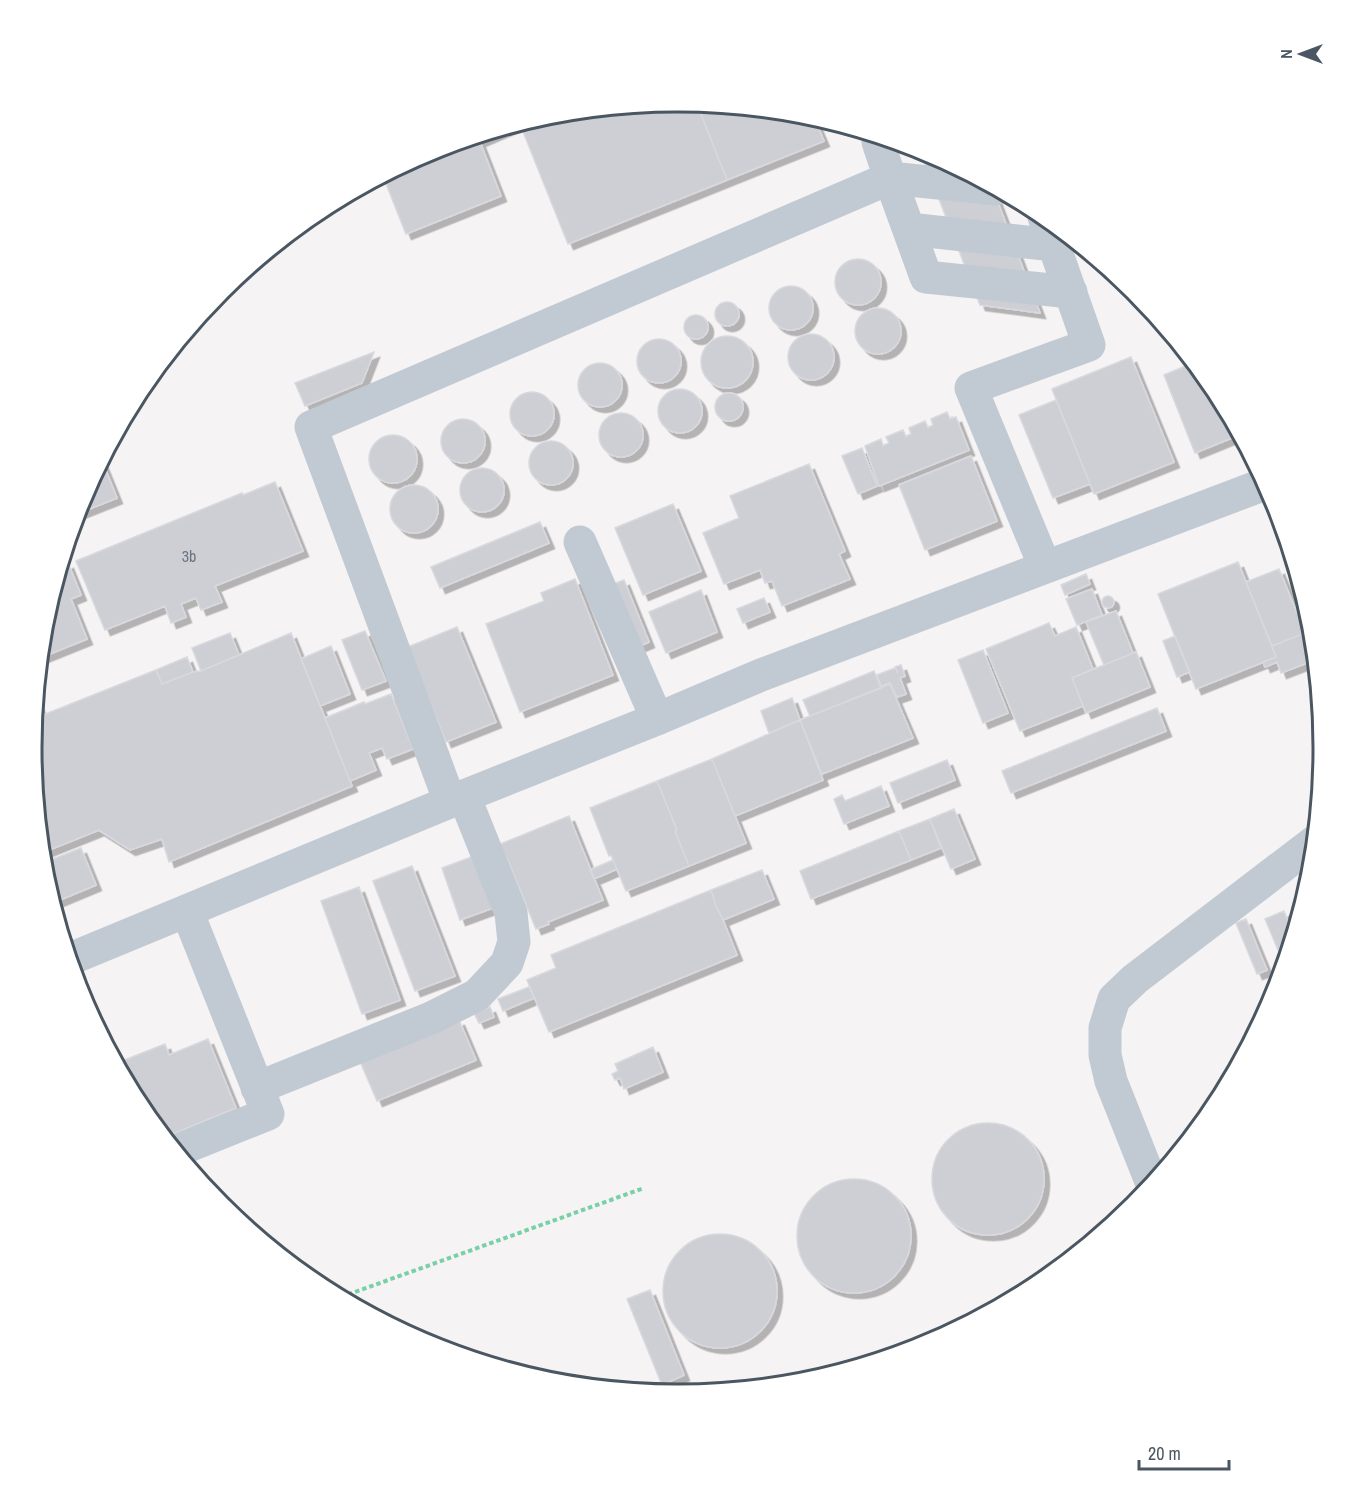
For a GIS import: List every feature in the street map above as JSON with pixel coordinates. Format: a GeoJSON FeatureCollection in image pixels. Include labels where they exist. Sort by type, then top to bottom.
{"type":"FeatureCollection","features":[{"type":"Feature","properties":{"kind":"lane"},"geometry":{"type":"LineString","coordinates":[[879,145],[926,277],[1071,292]]}},
{"type":"Feature","properties":{"kind":"lane"},"geometry":{"type":"LineString","coordinates":[[257,1088],[430,1018],[477,995],[507,963],[514,942],[511,913],[457,799],[311,427],[890,178],[975,187]]}},
{"type":"Feature","properties":{"kind":"lane"},"geometry":{"type":"LineString","coordinates":[[909,229],[1046,231]]}},
{"type":"Feature","properties":{"kind":"lane"},"geometry":{"type":"LineString","coordinates":[[1045,567],[971,388],[1089,345],[1050,234]]}},
{"type":"Feature","properties":{"kind":"lane"},"geometry":{"type":"LineString","coordinates":[[77,956],[761,675],[1257,487]]}},
{"type":"Feature","properties":{"kind":"lane"},"geometry":{"type":"LineString","coordinates":[[580,542],[657,719]]}},
{"type":"Feature","properties":{"kind":"lane"},"geometry":{"type":"LineString","coordinates":[[1148,1174],[1111,1081],[1105,1055],[1105,1028],[1114,999],[1135,979],[1305,849]]}},
{"type":"Feature","properties":{"kind":"lane"},"geometry":{"type":"LineString","coordinates":[[184,1148],[267,1114],[187,911]]}},
{"type":"Feature","properties":{"kind":"path"},"geometry":{"type":"LineString","coordinates":[[352,1293],[644,1188]]}},
{"type":"Feature","properties":{"kind":"building"},"geometry":{"type":"Polygon","coordinates":[[[678,112],[701,113],[727,180],[568,244],[523,132],[595,118],[678,112]]]}},
{"type":"Feature","properties":{"kind":"building"},"geometry":{"type":"Polygon","coordinates":[[[701,113],[760,118],[819,129],[824,141],[727,180],[701,113]]]}},
{"type":"Feature","properties":{"kind":"building"},"geometry":{"type":"Polygon","coordinates":[[[481,144],[501,196],[406,234],[386,184],[434,161],[481,144]]]}},
{"type":"Feature","properties":{"kind":"building"},"geometry":{"type":"Polygon","coordinates":[[[925,163],[997,199],[1040,313],[980,305],[925,163]]]}},
{"type":"Feature","properties":{"kind":"building"},"geometry":{"type":"Polygon","coordinates":[[[858,259],[874,266],[881,282],[874,298],[858,305],[842,298],[835,282],[842,266],[858,259]]]}},
{"type":"Feature","properties":{"kind":"building"},"geometry":{"type":"Polygon","coordinates":[[[791,286],[806,293],[813,308],[806,323],[791,330],[776,323],[769,308],[776,293],[791,286]]]}},
{"type":"Feature","properties":{"kind":"building"},"geometry":{"type":"Polygon","coordinates":[[[727,302],[736,305],[739,314],[736,323],[727,326],[718,323],[715,314],[718,305],[727,302]]]}},
{"type":"Feature","properties":{"kind":"building"},"geometry":{"type":"Polygon","coordinates":[[[878,308],[894,315],[901,331],[894,347],[878,354],[862,347],[855,331],[862,315],[878,308]]]}},
{"type":"Feature","properties":{"kind":"building"},"geometry":{"type":"Polygon","coordinates":[[[696,315],[705,318],[708,327],[705,336],[696,339],[687,336],[684,327],[687,318],[696,315]]]}},
{"type":"Feature","properties":{"kind":"building"},"geometry":{"type":"Polygon","coordinates":[[[811,334],[827,341],[834,357],[827,373],[811,380],[795,373],[788,357],[795,341],[811,334]]]}},
{"type":"Feature","properties":{"kind":"building"},"geometry":{"type":"Polygon","coordinates":[[[722,336],[732,336],[741,340],[749,348],[753,362],[749,376],[741,384],[732,388],[722,388],[713,384],[705,376],[701,367],[701,357],[705,348],[713,340],[722,336]]]}},
{"type":"Feature","properties":{"kind":"building"},"geometry":{"type":"Polygon","coordinates":[[[659,339],[674,346],[681,361],[674,376],[659,383],[644,376],[637,361],[644,346],[659,339]]]}},
{"type":"Feature","properties":{"kind":"building"},"geometry":{"type":"Polygon","coordinates":[[[374,352],[362,383],[305,406],[295,383],[374,352]]]}},
{"type":"Feature","properties":{"kind":"building"},"geometry":{"type":"Polygon","coordinates":[[[1131,357],[1174,462],[1094,494],[1052,389],[1131,357]]]}},
{"type":"Feature","properties":{"kind":"building"},"geometry":{"type":"Polygon","coordinates":[[[600,363],[615,370],[622,385],[615,400],[600,407],[585,400],[578,385],[585,370],[600,363]]]}},
{"type":"Feature","properties":{"kind":"building"},"geometry":{"type":"Polygon","coordinates":[[[1186,366],[1232,438],[1195,453],[1164,375],[1186,366]]]}},
{"type":"Feature","properties":{"kind":"building"},"geometry":{"type":"Polygon","coordinates":[[[680,389],[696,395],[702,411],[696,427],[680,433],[664,427],[658,411],[664,395],[680,389]]]}},
{"type":"Feature","properties":{"kind":"building"},"geometry":{"type":"Polygon","coordinates":[[[532,392],[547,399],[554,414],[547,429],[532,436],[517,429],[510,414],[517,399],[532,392]]]}},
{"type":"Feature","properties":{"kind":"building"},"geometry":{"type":"Polygon","coordinates":[[[729,393],[739,397],[743,407],[739,417],[729,421],[719,417],[715,407],[719,397],[729,393]]]}},
{"type":"Feature","properties":{"kind":"building"},"geometry":{"type":"Polygon","coordinates":[[[1056,400],[1090,484],[1053,498],[1019,415],[1056,400]]]}},
{"type":"Feature","properties":{"kind":"building"},"geometry":{"type":"Polygon","coordinates":[[[947,412],[950,419],[956,417],[969,450],[879,486],[865,446],[881,439],[883,446],[889,443],[886,437],[903,430],[906,437],[911,434],[909,428],[925,421],[928,428],[933,425],[931,419],[947,412]]]}},
{"type":"Feature","properties":{"kind":"building"},"geometry":{"type":"Polygon","coordinates":[[[621,413],[636,420],[643,435],[636,450],[621,457],[606,450],[599,435],[606,420],[621,413]]]}},
{"type":"Feature","properties":{"kind":"building"},"geometry":{"type":"Polygon","coordinates":[[[463,419],[478,426],[485,441],[478,456],[463,463],[448,456],[441,441],[448,426],[463,419]]]}},
{"type":"Feature","properties":{"kind":"building"},"geometry":{"type":"Polygon","coordinates":[[[393,435],[410,442],[417,459],[410,476],[393,483],[376,476],[369,459],[376,442],[393,435]]]}},
{"type":"Feature","properties":{"kind":"building"},"geometry":{"type":"Polygon","coordinates":[[[551,441],[566,448],[573,463],[566,478],[551,485],[536,478],[529,463],[536,448],[551,441]]]}},
{"type":"Feature","properties":{"kind":"building"},"geometry":{"type":"Polygon","coordinates":[[[862,448],[877,486],[858,494],[842,456],[862,448]]]}},
{"type":"Feature","properties":{"kind":"building"},"geometry":{"type":"Polygon","coordinates":[[[971,456],[997,521],[925,550],[899,485],[971,456]]]}},
{"type":"Feature","properties":{"kind":"building"},"geometry":{"type":"Polygon","coordinates":[[[809,464],[845,551],[839,554],[850,579],[782,606],[772,581],[765,583],[760,570],[724,584],[703,533],[739,518],[730,496],[809,464]]]}},
{"type":"Feature","properties":{"kind":"building"},"geometry":{"type":"Polygon","coordinates":[[[482,468],[497,475],[504,490],[497,505],[482,512],[467,505],[460,490],[467,475],[482,468]]]}},
{"type":"Feature","properties":{"kind":"building"},"geometry":{"type":"Polygon","coordinates":[[[106,471],[117,498],[88,509],[106,471]]]}},
{"type":"Feature","properties":{"kind":"building"},"geometry":{"type":"Polygon","coordinates":[[[275,482],[303,551],[215,586],[222,602],[201,610],[196,598],[181,604],[186,617],[171,623],[165,606],[105,630],[76,561],[242,493],[243,495],[275,482]]]}},
{"type":"Feature","properties":{"kind":"building"},"geometry":{"type":"Polygon","coordinates":[[[414,485],[431,492],[438,509],[431,526],[414,533],[397,526],[390,509],[397,492],[414,485]]]}},
{"type":"Feature","properties":{"kind":"building"},"geometry":{"type":"Polygon","coordinates":[[[673,504],[701,571],[643,595],[615,528],[673,504]]]}},
{"type":"Feature","properties":{"kind":"building"},"geometry":{"type":"Polygon","coordinates":[[[540,522],[549,543],[440,588],[431,567],[540,522]]]}},
{"type":"Feature","properties":{"kind":"building"},"geometry":{"type":"Polygon","coordinates":[[[1238,562],[1276,657],[1196,689],[1158,594],[1238,562]]]}},
{"type":"Feature","properties":{"kind":"building"},"geometry":{"type":"Polygon","coordinates":[[[69,566],[81,595],[71,599],[87,639],[49,654],[54,624],[69,566]]]}},
{"type":"Feature","properties":{"kind":"building"},"geometry":{"type":"Polygon","coordinates":[[[1279,569],[1300,622],[1303,634],[1272,646],[1246,582],[1279,569]]]}},
{"type":"Feature","properties":{"kind":"building"},"geometry":{"type":"Polygon","coordinates":[[[1086,574],[1090,584],[1065,595],[1061,585],[1086,574]]]}},
{"type":"Feature","properties":{"kind":"building"},"geometry":{"type":"Polygon","coordinates":[[[575,579],[613,675],[520,712],[486,624],[544,601],[541,593],[575,579]]]}},
{"type":"Feature","properties":{"kind":"building"},"geometry":{"type":"Polygon","coordinates":[[[624,580],[649,642],[633,649],[608,586],[624,580]]]}},
{"type":"Feature","properties":{"kind":"building"},"geometry":{"type":"Polygon","coordinates":[[[1092,589],[1102,615],[1077,625],[1066,599],[1092,589]]]}},
{"type":"Feature","properties":{"kind":"building"},"geometry":{"type":"Polygon","coordinates":[[[701,590],[717,632],[666,653],[649,612],[701,590]]]}},
{"type":"Feature","properties":{"kind":"building"},"geometry":{"type":"Polygon","coordinates":[[[1110,596],[1114,602],[1110,608],[1106,608],[1102,600],[1110,596]]]}},
{"type":"Feature","properties":{"kind":"building"},"geometry":{"type":"Polygon","coordinates":[[[764,598],[770,612],[743,623],[737,609],[764,598]]]}},
{"type":"Feature","properties":{"kind":"building"},"geometry":{"type":"Polygon","coordinates":[[[1116,611],[1133,653],[1104,665],[1086,622],[1116,611]]]}},
{"type":"Feature","properties":{"kind":"building"},"geometry":{"type":"Polygon","coordinates":[[[1049,623],[1055,636],[1076,627],[1093,669],[1072,678],[1083,706],[1020,731],[986,649],[1049,623]]]}},
{"type":"Feature","properties":{"kind":"building"},"geometry":{"type":"Polygon","coordinates":[[[457,627],[496,722],[446,742],[408,647],[457,627]]]}},
{"type":"Feature","properties":{"kind":"building"},"geometry":{"type":"Polygon","coordinates":[[[365,631],[386,681],[362,690],[342,640],[365,631]]]}},
{"type":"Feature","properties":{"kind":"building"},"geometry":{"type":"Polygon","coordinates":[[[230,633],[239,655],[201,671],[192,648],[230,633]]]}},
{"type":"Feature","properties":{"kind":"building"},"geometry":{"type":"Polygon","coordinates":[[[291,633],[352,786],[169,862],[162,839],[130,850],[99,830],[50,850],[43,790],[43,715],[156,670],[162,684],[201,671],[291,633]]]}},
{"type":"Feature","properties":{"kind":"building"},"geometry":{"type":"Polygon","coordinates":[[[1303,634],[1308,663],[1281,673],[1277,662],[1265,667],[1263,662],[1276,657],[1272,646],[1303,634]]]}},
{"type":"Feature","properties":{"kind":"building"},"geometry":{"type":"Polygon","coordinates":[[[1175,636],[1190,672],[1177,677],[1163,641],[1175,636]]]}},
{"type":"Feature","properties":{"kind":"building"},"geometry":{"type":"Polygon","coordinates":[[[331,646],[350,694],[320,706],[301,659],[331,646]]]}},
{"type":"Feature","properties":{"kind":"building"},"geometry":{"type":"Polygon","coordinates":[[[983,650],[1008,713],[983,723],[958,660],[983,650]]]}},
{"type":"Feature","properties":{"kind":"building"},"geometry":{"type":"Polygon","coordinates":[[[1136,652],[1150,687],[1086,713],[1072,678],[1136,652]]]}},
{"type":"Feature","properties":{"kind":"building"},"geometry":{"type":"Polygon","coordinates":[[[187,657],[193,672],[162,684],[156,670],[187,657]]]}},
{"type":"Feature","properties":{"kind":"building"},"geometry":{"type":"Polygon","coordinates":[[[901,665],[905,676],[900,678],[906,694],[897,697],[890,683],[881,686],[877,675],[895,668],[898,673],[895,667],[901,665]]]}},
{"type":"Feature","properties":{"kind":"building"},"geometry":{"type":"Polygon","coordinates":[[[874,671],[881,688],[810,716],[803,700],[874,671]]]}},
{"type":"Feature","properties":{"kind":"building"},"geometry":{"type":"Polygon","coordinates":[[[890,684],[913,738],[822,774],[800,720],[890,684]]]}},
{"type":"Feature","properties":{"kind":"building"},"geometry":{"type":"Polygon","coordinates":[[[391,694],[413,749],[387,759],[382,748],[369,753],[376,770],[350,781],[325,718],[391,694]]]}},
{"type":"Feature","properties":{"kind":"building"},"geometry":{"type":"Polygon","coordinates":[[[792,698],[800,720],[769,733],[761,711],[792,698]]]}},
{"type":"Feature","properties":{"kind":"building"},"geometry":{"type":"Polygon","coordinates":[[[1157,708],[1166,731],[1011,793],[1002,771],[1157,708]]]}},
{"type":"Feature","properties":{"kind":"building"},"geometry":{"type":"Polygon","coordinates":[[[800,720],[823,780],[735,816],[712,759],[800,720]]]}},
{"type":"Feature","properties":{"kind":"building"},"geometry":{"type":"Polygon","coordinates":[[[712,759],[746,843],[689,866],[657,781],[712,759]]]}},
{"type":"Feature","properties":{"kind":"building"},"geometry":{"type":"Polygon","coordinates":[[[947,760],[955,780],[898,803],[890,783],[947,760]]]}},
{"type":"Feature","properties":{"kind":"building"},"geometry":{"type":"Polygon","coordinates":[[[657,781],[689,866],[626,891],[590,808],[657,781]]]}},
{"type":"Feature","properties":{"kind":"building"},"geometry":{"type":"Polygon","coordinates":[[[881,786],[889,806],[844,824],[834,799],[842,795],[845,801],[881,786]]]}},
{"type":"Feature","properties":{"kind":"building"},"geometry":{"type":"Polygon","coordinates":[[[954,809],[975,859],[951,869],[930,819],[954,809]]]}},
{"type":"Feature","properties":{"kind":"building"},"geometry":{"type":"Polygon","coordinates":[[[569,816],[603,900],[536,929],[507,858],[504,860],[498,845],[569,816]]]}},
{"type":"Feature","properties":{"kind":"building"},"geometry":{"type":"Polygon","coordinates":[[[930,819],[941,848],[911,860],[899,831],[930,819]]]}},
{"type":"Feature","properties":{"kind":"building"},"geometry":{"type":"Polygon","coordinates":[[[899,831],[911,860],[811,899],[800,871],[899,831]]]}},
{"type":"Feature","properties":{"kind":"building"},"geometry":{"type":"Polygon","coordinates":[[[81,848],[96,885],[61,900],[52,860],[81,848]]]}},
{"type":"Feature","properties":{"kind":"building"},"geometry":{"type":"Polygon","coordinates":[[[474,856],[493,908],[460,920],[442,868],[474,856]]]}},
{"type":"Feature","properties":{"kind":"building"},"geometry":{"type":"Polygon","coordinates":[[[613,860],[617,869],[594,879],[590,870],[613,860]]]}},
{"type":"Feature","properties":{"kind":"building"},"geometry":{"type":"Polygon","coordinates":[[[412,866],[455,976],[415,991],[373,881],[412,866]]]}},
{"type":"Feature","properties":{"kind":"building"},"geometry":{"type":"Polygon","coordinates":[[[762,870],[774,899],[723,920],[711,890],[762,870]]]}},
{"type":"Feature","properties":{"kind":"building"},"geometry":{"type":"Polygon","coordinates":[[[359,887],[400,1000],[362,1014],[321,901],[359,887]]]}},
{"type":"Feature","properties":{"kind":"building"},"geometry":{"type":"Polygon","coordinates":[[[711,890],[737,955],[549,1032],[527,980],[556,968],[551,955],[711,890]]]}},
{"type":"Feature","properties":{"kind":"building"},"geometry":{"type":"Polygon","coordinates":[[[1284,911],[1288,922],[1279,952],[1265,919],[1284,911]]]}},
{"type":"Feature","properties":{"kind":"building"},"geometry":{"type":"Polygon","coordinates":[[[1246,919],[1267,970],[1257,974],[1236,923],[1246,919]]]}},
{"type":"Feature","properties":{"kind":"building"},"geometry":{"type":"Polygon","coordinates":[[[529,987],[534,998],[503,1011],[498,999],[529,987]]]}},
{"type":"Feature","properties":{"kind":"building"},"geometry":{"type":"Polygon","coordinates":[[[490,1007],[494,1017],[479,1023],[474,1013],[490,1007]]]}},
{"type":"Feature","properties":{"kind":"building"},"geometry":{"type":"Polygon","coordinates":[[[459,1020],[476,1060],[377,1101],[359,1059],[459,1020]]]}},
{"type":"Feature","properties":{"kind":"building"},"geometry":{"type":"Polygon","coordinates":[[[208,1039],[236,1108],[172,1134],[124,1060],[165,1044],[169,1055],[208,1039]]]}},
{"type":"Feature","properties":{"kind":"building"},"geometry":{"type":"Polygon","coordinates":[[[653,1047],[663,1072],[624,1089],[620,1078],[615,1080],[612,1074],[618,1071],[615,1064],[653,1047]]]}},
{"type":"Feature","properties":{"kind":"building"},"geometry":{"type":"Polygon","coordinates":[[[988,1123],[1009,1127],[1028,1139],[1040,1158],[1044,1179],[1040,1200],[1028,1219],[1009,1231],[988,1235],[967,1231],[948,1219],[936,1200],[932,1179],[936,1158],[948,1139],[967,1127],[988,1123]]]}},
{"type":"Feature","properties":{"kind":"building"},"geometry":{"type":"Polygon","coordinates":[[[854,1179],[876,1183],[886,1188],[902,1204],[907,1214],[911,1236],[907,1258],[902,1268],[886,1284],[876,1289],[854,1293],[832,1289],[822,1284],[806,1268],[801,1258],[797,1236],[801,1214],[806,1204],[822,1188],[832,1183],[854,1179]]]}},
{"type":"Feature","properties":{"kind":"building"},"geometry":{"type":"Polygon","coordinates":[[[720,1234],[742,1238],[752,1243],[768,1259],[773,1269],[777,1291],[773,1313],[768,1323],[752,1339],[742,1344],[720,1348],[698,1344],[688,1339],[672,1323],[667,1313],[663,1291],[667,1269],[672,1259],[688,1243],[698,1238],[720,1234]]]}},
{"type":"Feature","properties":{"kind":"building"},"geometry":{"type":"Polygon","coordinates":[[[650,1290],[684,1375],[661,1383],[627,1299],[650,1290]]]}}]}
